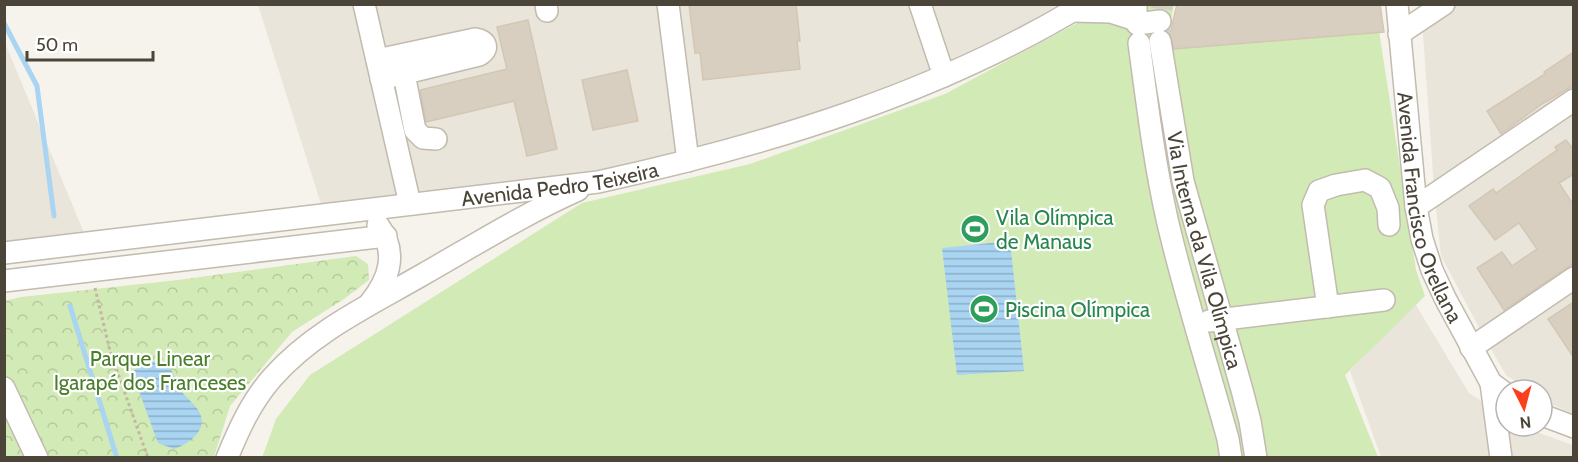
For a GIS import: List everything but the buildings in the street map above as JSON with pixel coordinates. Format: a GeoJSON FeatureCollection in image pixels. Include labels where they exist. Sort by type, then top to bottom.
{"type":"FeatureCollection","features":[{"type":"Feature","properties":{"kind":"street"},"geometry":{"type":"LineString","coordinates":[[364,4],[410,204]]}},
{"type":"Feature","properties":{"kind":"street"},"geometry":{"type":"LineString","coordinates":[[669,4],[687,161]]}},
{"type":"Feature","properties":{"kind":"street"},"geometry":{"type":"LineString","coordinates":[[920,4],[944,76]]}},
{"type":"Feature","properties":{"kind":"street","name":"Avenida Francisco Orellana"},"geometry":{"type":"LineString","coordinates":[[1397,4],[1416,207],[1422,239],[1432,270],[1445,298],[1471,348],[1494,382]]}},
{"type":"Feature","properties":{"kind":"street"},"geometry":{"type":"LineString","coordinates":[[1399,34],[1444,4]]}},
{"type":"Feature","properties":{"kind":"street"},"geometry":{"type":"LineString","coordinates":[[1079,8],[1110,12],[1137,23]]}},
{"type":"Feature","properties":{"kind":"street","name":"Avenida Pedro Teixeira"},"geometry":{"type":"LineString","coordinates":[[5,253],[598,182],[687,161],[813,125],[944,76],[1079,8]]}},
{"type":"Feature","properties":{"kind":"street","name":"Via Interna da Vila Olímpica"},"geometry":{"type":"LineString","coordinates":[[1231,458],[1226,430],[1194,323],[1160,188],[1137,23],[1160,31],[1182,180],[1223,319],[1250,421],[1256,458]]}},
{"type":"Feature","properties":{"kind":"street"},"geometry":{"type":"LineString","coordinates":[[475,39],[482,39],[485,42],[486,48],[479,55],[404,74],[379,70],[475,39]]}},
{"type":"Feature","properties":{"kind":"street"},"geometry":{"type":"LineString","coordinates":[[404,74],[415,130],[423,138],[436,139]]}},
{"type":"Feature","properties":{"kind":"street"},"geometry":{"type":"LineString","coordinates":[[1416,207],[1574,100]]}},
{"type":"Feature","properties":{"kind":"street"},"geometry":{"type":"LineString","coordinates":[[1160,188],[1182,180]]}},
{"type":"Feature","properties":{"kind":"street"},"geometry":{"type":"LineString","coordinates":[[1328,307],[1313,205],[1319,191],[1336,185],[1365,180],[1380,188],[1388,208],[1389,225]]}},
{"type":"Feature","properties":{"kind":"street"},"geometry":{"type":"LineString","coordinates":[[227,458],[251,406],[271,379],[296,354],[344,320],[513,222],[553,201],[598,182]]}},
{"type":"Feature","properties":{"kind":"street"},"geometry":{"type":"LineString","coordinates":[[361,211],[371,218],[386,236],[389,257],[386,277],[366,308]]}},
{"type":"Feature","properties":{"kind":"street"},"geometry":{"type":"LineString","coordinates":[[4,281],[386,236]]}},
{"type":"Feature","properties":{"kind":"street"},"geometry":{"type":"LineString","coordinates":[[1471,348],[1574,278]]}},
{"type":"Feature","properties":{"kind":"street"},"geometry":{"type":"LineString","coordinates":[[1194,323],[1384,300]]}},
{"type":"Feature","properties":{"kind":"street"},"geometry":{"type":"LineString","coordinates":[[4,388],[37,458]]}},
{"type":"Feature","properties":{"kind":"street"},"geometry":{"type":"LineString","coordinates":[[1554,419],[1574,427]]}},
{"type":"Feature","properties":{"kind":"street"},"geometry":{"type":"LineString","coordinates":[[1500,438],[1501,458]]}},
{"type":"Feature","properties":{"kind":"path"},"geometry":{"type":"LineString","coordinates":[[95,289],[110,351],[148,458]]}},
{"type":"Feature","properties":{"kind":"shaded area"},"geometry":{"type":"Polygon","coordinates":[[[258,5],[1057,5],[958,64],[720,146],[576,180],[321,204],[258,5]]]}},
{"type":"Feature","properties":{"kind":"shaded area"},"geometry":{"type":"Polygon","coordinates":[[[1421,5],[1573,5],[1573,414],[1554,405],[1554,378],[1510,378],[1506,375],[1441,256],[1421,5]]]}},
{"type":"Feature","properties":{"kind":"shaded area"},"geometry":{"type":"Polygon","coordinates":[[[5,43],[85,235],[5,243],[5,43]]]}},
{"type":"Feature","properties":{"kind":"shaded area"},"geometry":{"type":"Polygon","coordinates":[[[1414,302],[1469,393],[1494,409],[1494,438],[1553,438],[1573,445],[1573,457],[1381,457],[1350,371],[1414,302]]]}},
{"type":"Feature","properties":{"kind":"green space","name":"Vila Olímpica de Manaus"},"geometry":{"type":"Polygon","coordinates":[[[1111,5],[1174,5],[1168,33],[1377,18],[1416,270],[1425,296],[1345,375],[1378,457],[262,458],[276,419],[310,375],[582,203],[750,164],[945,94],[1111,5]]]}},
{"type":"Feature","properties":{"kind":"green space","name":"Parque Linear Igarapé dos Franceses"},"geometry":{"type":"Polygon","coordinates":[[[356,256],[368,264],[369,280],[292,332],[230,406],[214,457],[5,457],[4,301],[21,297],[178,280],[356,256]]]}},
{"type":"Feature","properties":{"kind":"water","name":"Piscina Olímpica"},"geometry":{"type":"Polygon","coordinates":[[[1010,241],[1024,371],[957,375],[942,248],[1010,241]]]}},
{"type":"Feature","properties":{"kind":"water"},"geometry":{"type":"Polygon","coordinates":[[[145,361],[165,364],[170,369],[180,390],[201,416],[201,427],[194,437],[174,449],[158,443],[132,372],[145,361]]]}},
{"type":"Feature","properties":{"kind":"waterway"},"geometry":{"type":"LineString","coordinates":[[4,23],[37,86],[54,216]]}},
{"type":"Feature","properties":{"kind":"waterway"},"geometry":{"type":"LineString","coordinates":[[70,306],[117,458]]}},
{"type":"Feature","properties":{"kind":"tunnel"},"geometry":{"type":"LineString","coordinates":[[1160,40],[1162,4]]}},
{"type":"Feature","properties":{"kind":"place","name":"Vila Olímpica de Manaus"},"geometry":{"type":"Point","coordinates":[975,229]}},
{"type":"Feature","properties":{"kind":"place","name":"Piscina Olímpica"},"geometry":{"type":"Point","coordinates":[984,309]}}]}
